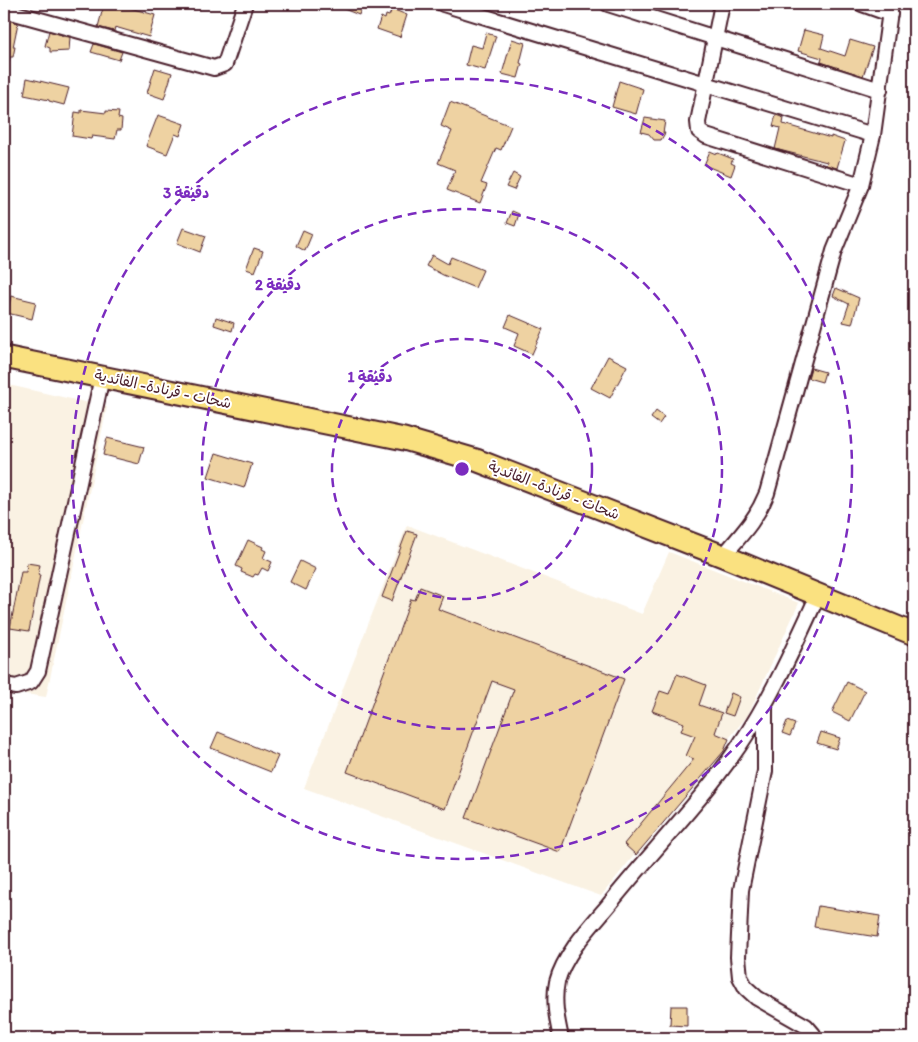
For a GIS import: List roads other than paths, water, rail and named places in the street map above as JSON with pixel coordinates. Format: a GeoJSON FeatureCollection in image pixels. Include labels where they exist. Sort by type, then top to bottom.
{"type":"FeatureCollection","features":[{"type":"Feature","properties":{"kind":"main road","name":"شحات - قرنادة- الفائدية"},"geometry":{"type":"LineString","coordinates":[[4,357],[404,439],[484,463],[723,556],[914,634]]}},
{"type":"Feature","properties":{"kind":"street"},"geometry":{"type":"LineString","coordinates":[[4,10],[214,68],[225,64],[245,4]]}},
{"type":"Feature","properties":{"kind":"street"},"geometry":{"type":"LineString","coordinates":[[443,4],[705,85],[873,134]]}},
{"type":"Feature","properties":{"kind":"street"},"geometry":{"type":"LineString","coordinates":[[608,4],[880,90]]}},
{"type":"Feature","properties":{"kind":"street"},"geometry":{"type":"LineString","coordinates":[[722,4],[698,122],[699,131],[706,136],[861,185]]}},
{"type":"Feature","properties":{"kind":"street"},"geometry":{"type":"LineString","coordinates":[[723,556],[760,511],[767,493],[834,252],[861,185],[873,134],[891,9],[862,4]]}},
{"type":"Feature","properties":{"kind":"street"},"geometry":{"type":"LineString","coordinates":[[4,685],[16,687],[31,682],[38,671],[102,377]]}},
{"type":"Feature","properties":{"kind":"street"},"geometry":{"type":"LineString","coordinates":[[561,1038],[555,1010],[557,982],[573,949],[738,747],[765,706],[818,595]]}},
{"type":"Feature","properties":{"kind":"street"},"geometry":{"type":"LineString","coordinates":[[765,706],[765,771],[741,890],[738,957],[740,977],[746,988],[757,998],[806,1026],[814,1038]]}}]}
